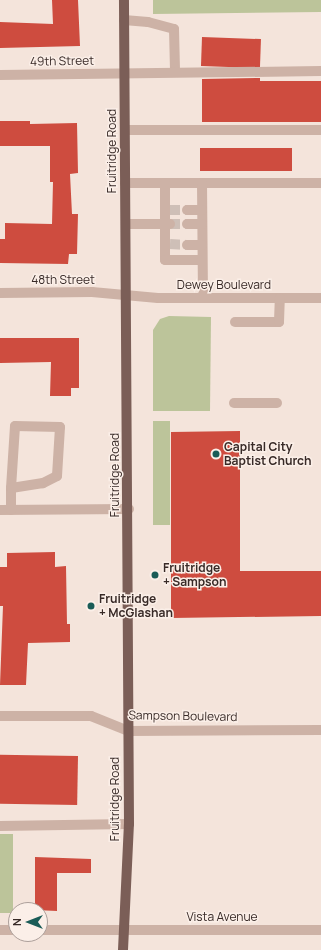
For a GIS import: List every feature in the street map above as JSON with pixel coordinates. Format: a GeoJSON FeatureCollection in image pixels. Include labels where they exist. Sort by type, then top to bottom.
{"type":"FeatureCollection","features":[{"type":"Feature","properties":{"kind":"main road","name":"Fruitridge Road"},"geometry":{"type":"LineString","coordinates":[[123,950],[129,824],[129,509],[124,0]]}},
{"type":"Feature","properties":{"kind":"street"},"geometry":{"type":"LineString","coordinates":[[124,20],[148,22],[174,29],[175,71]]}},
{"type":"Feature","properties":{"kind":"street","name":"49th Street"},"geometry":{"type":"LineString","coordinates":[[0,75],[175,71],[321,70]]}},
{"type":"Feature","properties":{"kind":"street"},"geometry":{"type":"LineString","coordinates":[[125,130],[321,130]]}},
{"type":"Feature","properties":{"kind":"street"},"geometry":{"type":"LineString","coordinates":[[126,183],[321,183]]}},
{"type":"Feature","properties":{"kind":"street"},"geometry":{"type":"LineString","coordinates":[[165,183],[168,210],[168,244],[165,260],[202,260]]}},
{"type":"Feature","properties":{"kind":"street"},"geometry":{"type":"LineString","coordinates":[[202,183],[203,298]]}},
{"type":"Feature","properties":{"kind":"street"},"geometry":{"type":"LineString","coordinates":[[187,210],[202,210]]}},
{"type":"Feature","properties":{"kind":"street"},"geometry":{"type":"LineString","coordinates":[[126,224],[168,224]]}},
{"type":"Feature","properties":{"kind":"street"},"geometry":{"type":"LineString","coordinates":[[187,224],[202,224]]}},
{"type":"Feature","properties":{"kind":"street"},"geometry":{"type":"LineString","coordinates":[[187,244],[202,244]]}},
{"type":"Feature","properties":{"kind":"street","name":"48th Street"},"geometry":{"type":"LineString","coordinates":[[0,293],[92,292],[126,295]]}},
{"type":"Feature","properties":{"kind":"street","name":"Dewey Boulevard"},"geometry":{"type":"LineString","coordinates":[[126,295],[203,298],[321,298]]}},
{"type":"Feature","properties":{"kind":"street"},"geometry":{"type":"LineString","coordinates":[[235,322],[279,322],[280,298]]}},
{"type":"Feature","properties":{"kind":"street"},"geometry":{"type":"LineString","coordinates":[[234,403],[278,403]]}},
{"type":"Feature","properties":{"kind":"street"},"geometry":{"type":"LineString","coordinates":[[11,510],[12,488],[15,426],[60,427],[57,476],[43,483],[12,488]]}},
{"type":"Feature","properties":{"kind":"street"},"geometry":{"type":"LineString","coordinates":[[0,510],[129,509]]}},
{"type":"Feature","properties":{"kind":"street","name":"Sampson Boulevard"},"geometry":{"type":"LineString","coordinates":[[0,716],[91,716],[128,731],[321,730]]}},
{"type":"Feature","properties":{"kind":"street"},"geometry":{"type":"LineString","coordinates":[[0,826],[129,824]]}},
{"type":"Feature","properties":{"kind":"street","name":"Vista Avenue"},"geometry":{"type":"LineString","coordinates":[[48,930],[321,930]]}},
{"type":"Feature","properties":{"kind":"green space"},"geometry":{"type":"Polygon","coordinates":[[[153,0],[321,0],[321,12],[153,14],[153,0]]]}},
{"type":"Feature","properties":{"kind":"green space"},"geometry":{"type":"Polygon","coordinates":[[[169,316],[211,317],[210,411],[153,411],[153,330],[160,319],[169,316]]]}},
{"type":"Feature","properties":{"kind":"green space"},"geometry":{"type":"Polygon","coordinates":[[[153,421],[170,421],[170,525],[153,525],[153,421]]]}},
{"type":"Feature","properties":{"kind":"green space"},"geometry":{"type":"Polygon","coordinates":[[[0,834],[13,834],[13,902],[8,902],[8,913],[0,913],[0,834]]]}},
{"type":"Feature","properties":{"kind":"building"},"geometry":{"type":"Polygon","coordinates":[[[52,0],[78,0],[80,46],[0,48],[0,22],[53,24],[52,0]]]}},
{"type":"Feature","properties":{"kind":"building"},"geometry":{"type":"Polygon","coordinates":[[[202,37],[261,39],[260,68],[201,66],[202,37]]]}},
{"type":"Feature","properties":{"kind":"building"},"geometry":{"type":"Polygon","coordinates":[[[260,78],[260,81],[321,81],[321,122],[202,122],[202,79],[260,78]]]}},
{"type":"Feature","properties":{"kind":"building"},"geometry":{"type":"Polygon","coordinates":[[[0,121],[30,121],[30,124],[77,123],[78,173],[70,174],[72,214],[78,214],[77,254],[69,254],[68,264],[0,263],[0,239],[5,239],[5,223],[52,224],[53,182],[50,182],[50,146],[0,146],[0,121]]]}},
{"type":"Feature","properties":{"kind":"building"},"geometry":{"type":"Polygon","coordinates":[[[200,148],[292,148],[292,171],[200,171],[200,148]]]}},
{"type":"Feature","properties":{"kind":"building"},"geometry":{"type":"Polygon","coordinates":[[[0,338],[79,338],[79,388],[71,388],[71,396],[50,396],[51,362],[0,363],[0,338]]]}},
{"type":"Feature","properties":{"kind":"building"},"geometry":{"type":"Polygon","coordinates":[[[240,431],[240,571],[321,571],[321,616],[171,618],[171,432],[240,431]]]}},
{"type":"Feature","properties":{"kind":"building"},"geometry":{"type":"Polygon","coordinates":[[[55,552],[55,567],[66,566],[67,624],[70,624],[70,642],[28,643],[26,685],[0,685],[3,606],[0,606],[0,567],[7,567],[7,553],[55,552]]]}},
{"type":"Feature","properties":{"kind":"building"},"geometry":{"type":"Polygon","coordinates":[[[0,755],[78,756],[77,805],[0,804],[0,755]]]}},
{"type":"Feature","properties":{"kind":"building"},"geometry":{"type":"Polygon","coordinates":[[[35,857],[91,859],[91,873],[57,873],[57,911],[48,911],[48,902],[35,902],[35,857]]]}},
{"type":"Feature","properties":{"kind":"tunnel"},"geometry":{"type":"LineString","coordinates":[[170,210],[187,210]]}},
{"type":"Feature","properties":{"kind":"tunnel"},"geometry":{"type":"LineString","coordinates":[[170,224],[187,224]]}},
{"type":"Feature","properties":{"kind":"tunnel"},"geometry":{"type":"LineString","coordinates":[[170,244],[187,245]]}},
{"type":"Feature","properties":{"kind":"place","name":"Capital City Baptist Church"},"geometry":{"type":"Point","coordinates":[216,454]}},
{"type":"Feature","properties":{"kind":"place","name":"Fruitridge + Sampson"},"geometry":{"type":"Point","coordinates":[155,575]}},
{"type":"Feature","properties":{"kind":"place","name":"Fruitridge + McGlashan"},"geometry":{"type":"Point","coordinates":[91,606]}}]}
